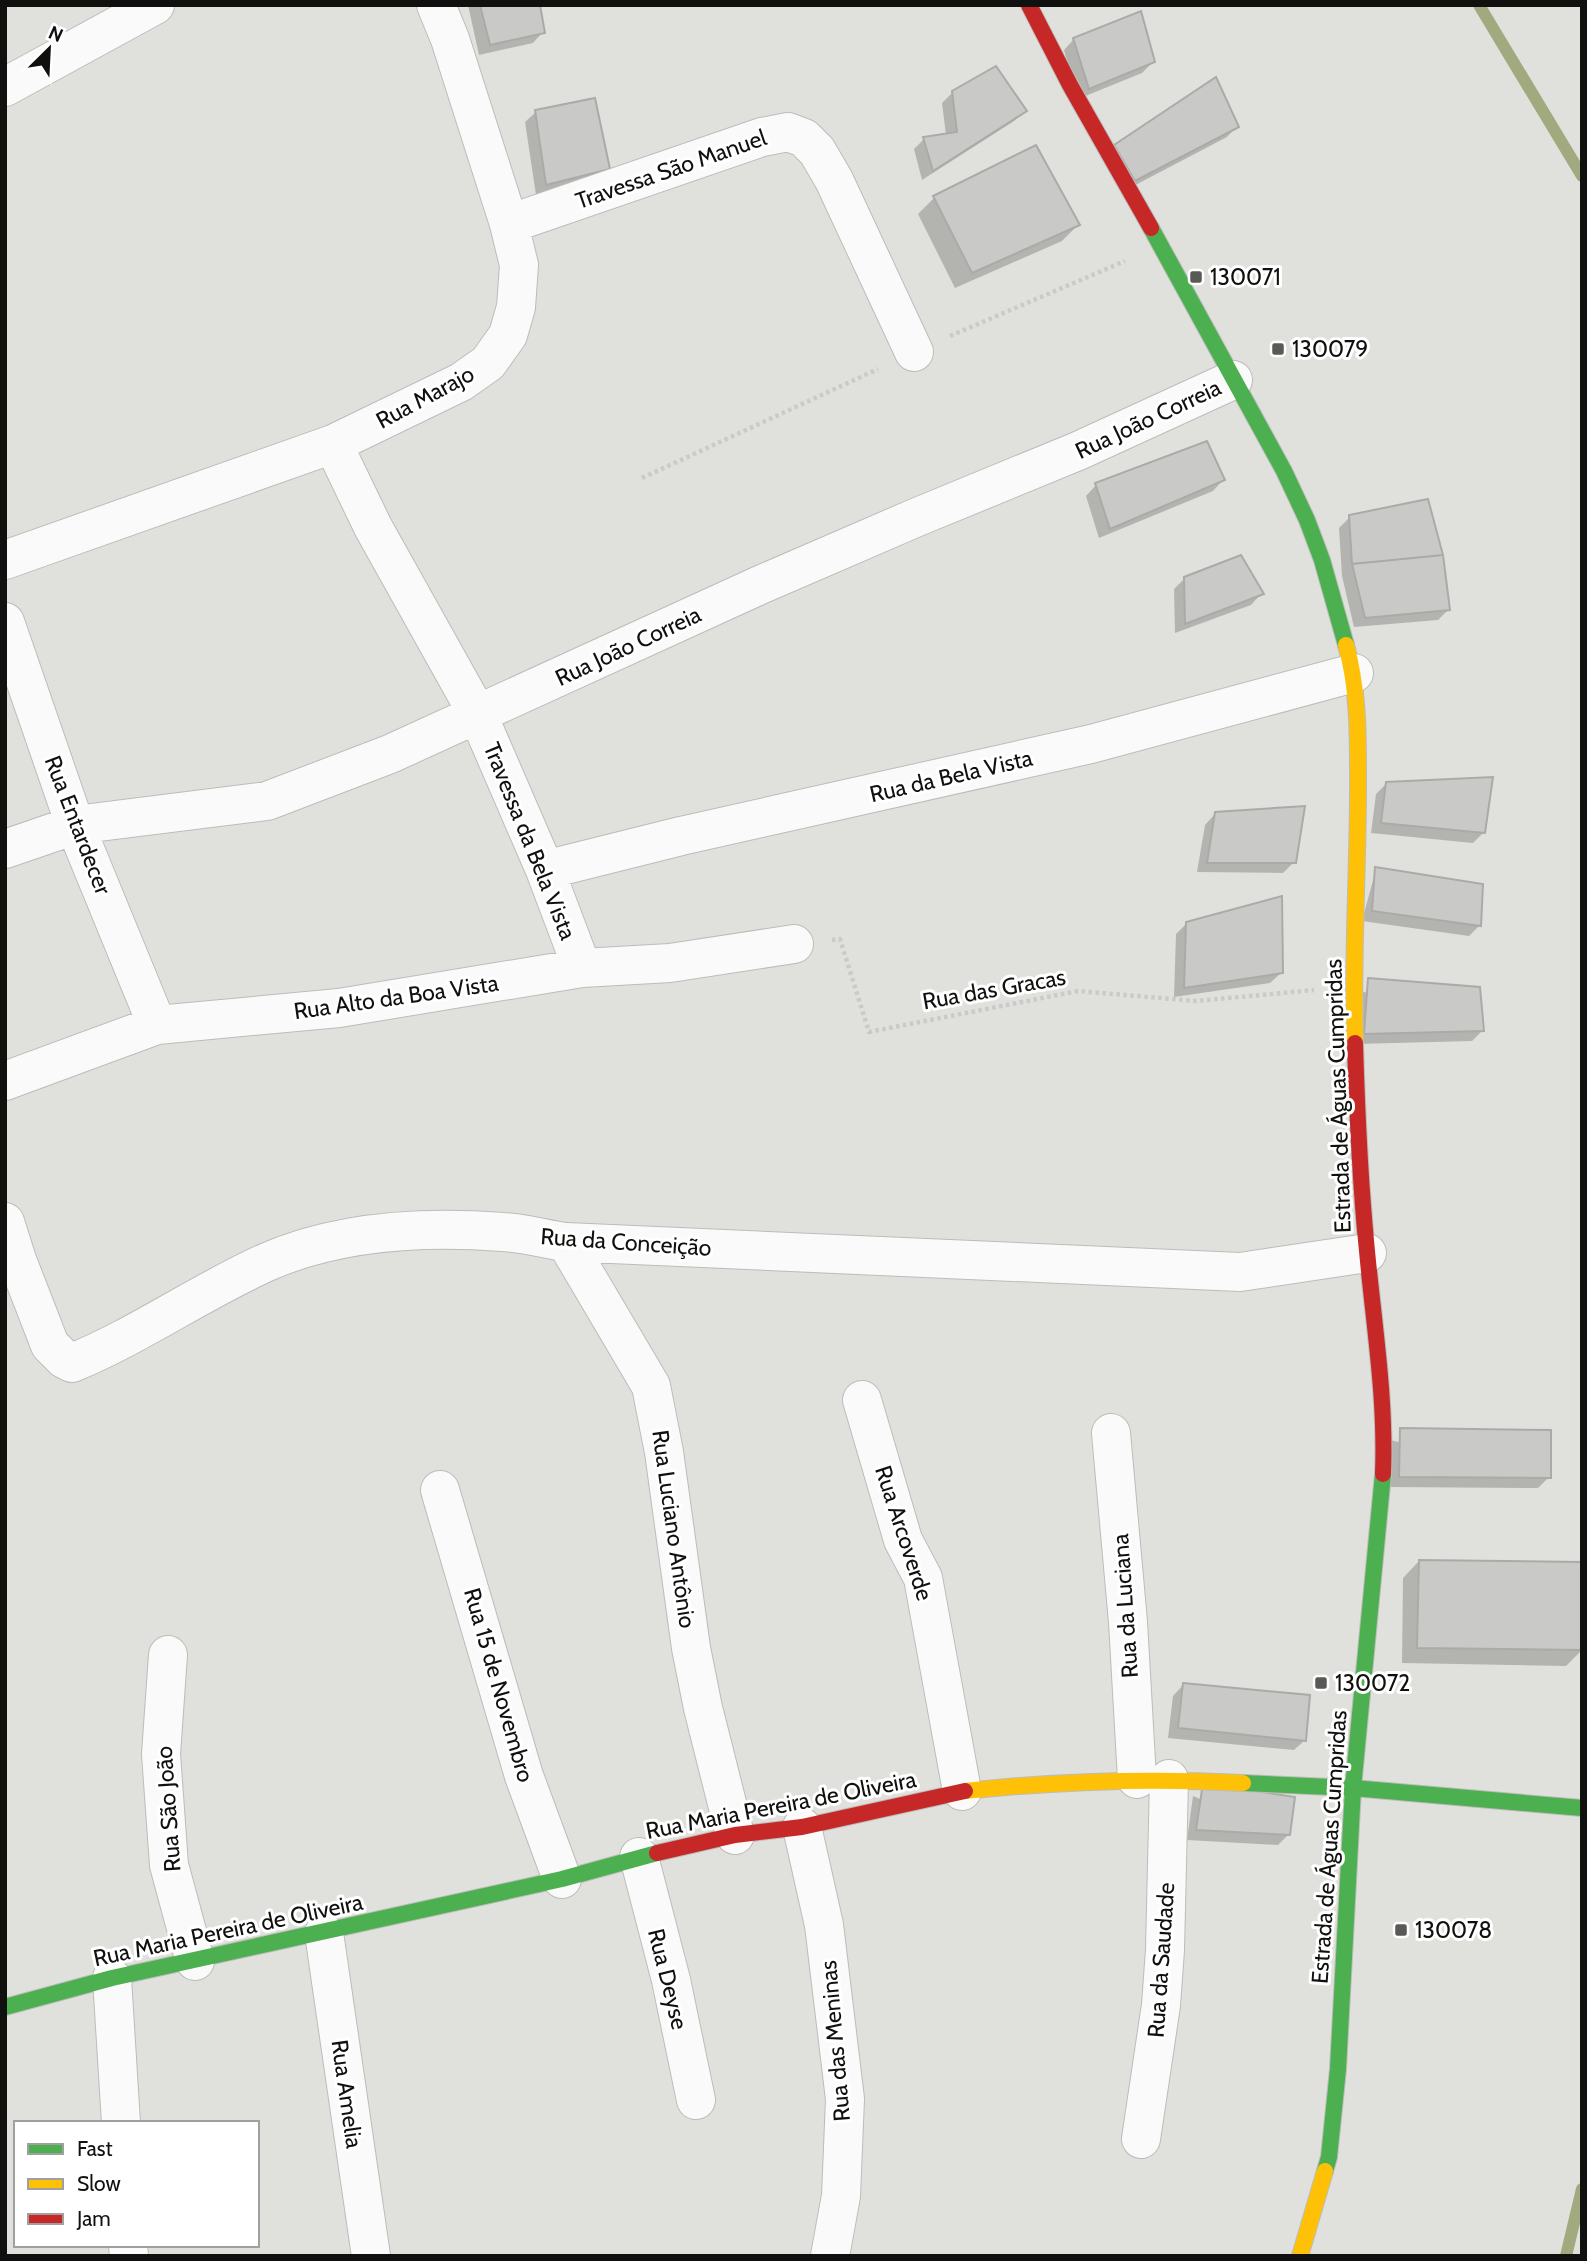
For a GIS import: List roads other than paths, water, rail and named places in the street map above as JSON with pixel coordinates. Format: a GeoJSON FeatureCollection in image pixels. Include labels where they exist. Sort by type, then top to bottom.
{"type":"FeatureCollection","features":[{"type":"Feature","properties":{"kind":"main road","name":"Estrada de Águas Cumpridas"},"geometry":{"type":"LineString","coordinates":[[1033,7],[1284,471],[1322,560],[1354,673],[1358,830],[1353,987],[1359,1155],[1385,1429],[1377,1550],[1353,1788],[1338,2069],[1329,2157],[1300,2256]]}},
{"type":"Feature","properties":{"kind":"main road","name":"Rua Maria Pereira de Oliveira"},"geometry":{"type":"LineString","coordinates":[[5,2007],[112,1978],[562,1879],[639,1857],[735,1835],[802,1827],[962,1791],[1041,1783],[1153,1779],[1353,1788],[1582,1808]]}},
{"type":"Feature","properties":{"kind":"street"},"geometry":{"type":"LineString","coordinates":[[5,87],[155,5]]}},
{"type":"Feature","properties":{"kind":"street","name":"Rua Marajo"},"geometry":{"type":"LineString","coordinates":[[5,560],[333,444],[461,382],[488,363],[508,335],[516,307],[519,265],[509,224],[450,39],[436,5]]}},
{"type":"Feature","properties":{"kind":"street","name":"Travessa São Manuel"},"geometry":{"type":"LineString","coordinates":[[509,224],[762,136],[788,132],[804,138],[817,151],[834,180],[914,352]]}},
{"type":"Feature","properties":{"kind":"street","name":"Rua João Correia"},"geometry":{"type":"LineString","coordinates":[[5,849],[75,825],[267,801],[390,754],[760,586],[1078,451],[1233,380]]}},
{"type":"Feature","properties":{"kind":"street","name":"Travessa da Bela Vista"},"geometry":{"type":"LineString","coordinates":[[333,444],[373,527],[478,715],[545,870],[582,968]]}},
{"type":"Feature","properties":{"kind":"street","name":"Rua Entardecer"},"geometry":{"type":"LineString","coordinates":[[5,622],[75,825],[157,1025]]}},
{"type":"Feature","properties":{"kind":"street","name":"Rua da Bela Vista"},"geometry":{"type":"LineString","coordinates":[[545,870],[681,836],[1091,744],[1354,673]]}},
{"type":"Feature","properties":{"kind":"street","name":"Rua Alto da Boa Vista"},"geometry":{"type":"LineString","coordinates":[[5,1081],[157,1025],[339,1008],[582,968],[670,963],[794,944]]}},
{"type":"Feature","properties":{"kind":"street","name":"Rua da Conceição"},"geometry":{"type":"LineString","coordinates":[[5,1222],[50,1345],[72,1363],[266,1263],[311,1246],[353,1236],[422,1231],[505,1232],[566,1242],[1240,1272],[1367,1253]]}},
{"type":"Feature","properties":{"kind":"street","name":"Rua Luciano Antônio"},"geometry":{"type":"LineString","coordinates":[[566,1242],[651,1386],[664,1452],[691,1648],[735,1835]]}},
{"type":"Feature","properties":{"kind":"street","name":"Rua Arcoverde"},"geometry":{"type":"LineString","coordinates":[[862,1400],[903,1541],[923,1578],[962,1791]]}},
{"type":"Feature","properties":{"kind":"street","name":"Rua da Luciana"},"geometry":{"type":"LineString","coordinates":[[1111,1433],[1128,1622],[1153,1779]]}},
{"type":"Feature","properties":{"kind":"street","name":"Rua 15 de Novembro"},"geometry":{"type":"LineString","coordinates":[[440,1490],[524,1776],[562,1879]]}},
{"type":"Feature","properties":{"kind":"street","name":"Rua São João"},"geometry":{"type":"LineString","coordinates":[[168,1655],[161,1754],[169,1865],[195,1961]]}},
{"type":"Feature","properties":{"kind":"street","name":"Rua da Saudade"},"geometry":{"type":"LineString","coordinates":[[1141,2139],[1161,2005],[1167,1901],[1153,1779]]}},
{"type":"Feature","properties":{"kind":"street","name":"Rua das Meninas"},"geometry":{"type":"LineString","coordinates":[[802,1827],[824,1925],[845,2099],[841,2196],[830,2256]]}},
{"type":"Feature","properties":{"kind":"street","name":"Rua Deyse"},"geometry":{"type":"LineString","coordinates":[[639,1857],[671,1980],[696,2100]]}},
{"type":"Feature","properties":{"kind":"street","name":"Rua Amelia"},"geometry":{"type":"LineString","coordinates":[[324,1933],[371,2256]]}},
{"type":"Feature","properties":{"kind":"street"},"geometry":{"type":"LineString","coordinates":[[112,1978],[121,2121]]}},
{"type":"Feature","properties":{"kind":"waterway"},"geometry":{"type":"LineString","coordinates":[[1479,5],[1582,176]]}},
{"type":"Feature","properties":{"kind":"waterway"},"geometry":{"type":"LineString","coordinates":[[1566,2256],[1582,2189]]}},
{"type":"Feature","properties":{"kind":"place","name":"130071"},"geometry":{"type":"Point","coordinates":[1196,277]}},
{"type":"Feature","properties":{"kind":"place","name":"130079"},"geometry":{"type":"Point","coordinates":[1278,349]}},
{"type":"Feature","properties":{"kind":"place","name":"130072"},"geometry":{"type":"Point","coordinates":[1321,1683]}},
{"type":"Feature","properties":{"kind":"place","name":"130078"},"geometry":{"type":"Point","coordinates":[1401,1930]}}]}
